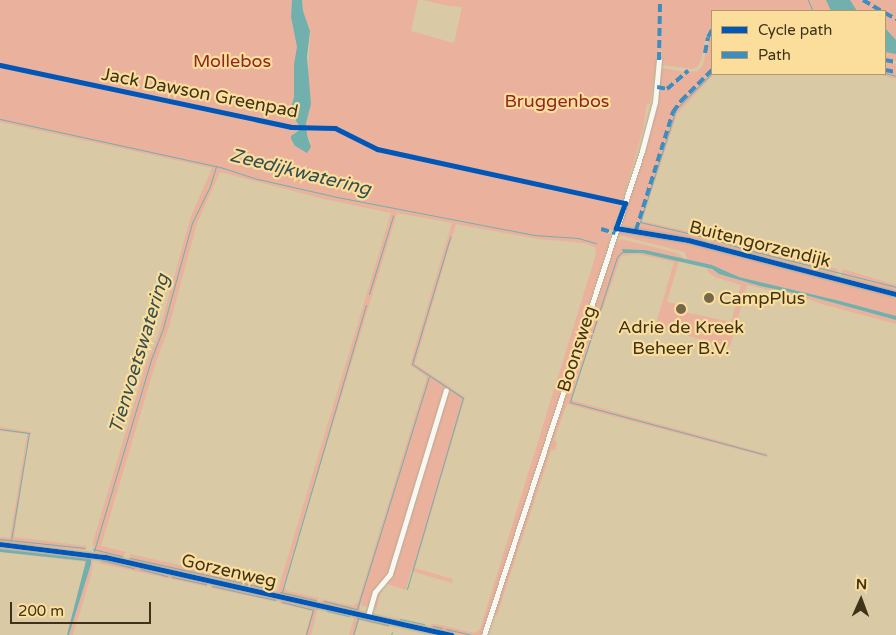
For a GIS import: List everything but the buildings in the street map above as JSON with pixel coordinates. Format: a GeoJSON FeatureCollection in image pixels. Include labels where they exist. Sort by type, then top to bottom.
{"type":"FeatureCollection","features":[{"type":"Feature","properties":{"kind":"street","name":"Boonsweg"},"geometry":{"type":"LineString","coordinates":[[484,635],[651,118],[659,60]]}},
{"type":"Feature","properties":{"kind":"street","name":"Buitengorzendijk"},"geometry":{"type":"LineString","coordinates":[[616,228],[693,241],[896,294]]}},
{"type":"Feature","properties":{"kind":"street"},"geometry":{"type":"LineString","coordinates":[[368,616],[375,592],[390,574],[446,390]]}},
{"type":"Feature","properties":{"kind":"street","name":"Gorzenweg"},"geometry":{"type":"LineString","coordinates":[[0,544],[98,555],[451,635]]}},
{"type":"Feature","properties":{"kind":"green space"},"geometry":{"type":"Polygon","coordinates":[[[0,0],[292,0],[291,17],[297,47],[294,97],[290,111],[301,129],[291,136],[291,139],[295,146],[302,150],[311,143],[307,135],[306,123],[310,31],[303,11],[302,0],[418,0],[411,31],[454,43],[462,7],[422,0],[896,0],[896,61],[886,59],[886,10],[711,10],[711,29],[707,33],[701,61],[697,67],[692,69],[662,65],[662,51],[658,50],[650,104],[647,103],[643,129],[624,195],[612,230],[599,228],[610,234],[609,243],[482,635],[460,635],[432,629],[431,623],[475,633],[480,629],[596,254],[595,247],[583,243],[538,239],[456,224],[415,364],[465,397],[415,568],[453,579],[452,583],[411,571],[406,590],[384,583],[376,609],[360,605],[360,612],[322,604],[321,599],[353,606],[358,602],[427,377],[410,365],[452,223],[397,213],[284,586],[287,591],[319,598],[316,602],[277,593],[391,213],[324,199],[220,172],[197,223],[169,327],[155,365],[101,546],[126,552],[120,558],[94,552],[93,542],[146,364],[158,335],[191,216],[212,168],[0,122],[0,0]]]}},
{"type":"Feature","properties":{"kind":"green space"},"geometry":{"type":"Polygon","coordinates":[[[711,35],[711,75],[713,75],[677,114],[642,221],[709,236],[705,242],[626,227],[620,222],[659,91],[662,68],[686,72],[698,71],[703,65],[711,35]]]}},
{"type":"Feature","properties":{"kind":"green space"},"geometry":{"type":"Polygon","coordinates":[[[886,61],[896,64],[896,79],[881,75],[886,75],[886,61]]]}},
{"type":"Feature","properties":{"kind":"green space"},"geometry":{"type":"Polygon","coordinates":[[[622,231],[673,238],[888,293],[896,299],[896,317],[832,299],[739,277],[712,265],[687,261],[685,252],[617,235],[622,231]]]}},
{"type":"Feature","properties":{"kind":"green space"},"geometry":{"type":"Polygon","coordinates":[[[712,237],[746,247],[745,252],[710,244],[712,237]]]}},
{"type":"Feature","properties":{"kind":"green space"},"geometry":{"type":"Polygon","coordinates":[[[621,239],[677,253],[683,257],[683,259],[638,249],[622,249],[623,253],[642,253],[679,261],[667,302],[676,304],[685,312],[731,322],[741,285],[715,277],[708,272],[707,267],[719,274],[760,286],[809,296],[896,320],[896,324],[809,299],[747,285],[730,347],[655,327],[674,262],[637,254],[621,256],[571,400],[768,454],[767,457],[567,404],[554,439],[557,443],[555,450],[551,450],[497,615],[494,614],[614,244],[621,239]]]}},
{"type":"Feature","properties":{"kind":"green space"},"geometry":{"type":"Polygon","coordinates":[[[750,248],[838,269],[838,273],[834,275],[752,256],[749,253],[750,248]]]}},
{"type":"Feature","properties":{"kind":"green space"},"geometry":{"type":"Polygon","coordinates":[[[843,269],[896,285],[896,292],[843,277],[841,275],[843,269]]]}},
{"type":"Feature","properties":{"kind":"green space"},"geometry":{"type":"Polygon","coordinates":[[[0,427],[32,432],[29,437],[14,537],[87,546],[85,550],[0,542],[0,537],[10,538],[27,434],[0,431],[0,427]]]}},
{"type":"Feature","properties":{"kind":"green space"},"geometry":{"type":"Polygon","coordinates":[[[0,546],[93,558],[91,576],[73,635],[69,635],[91,559],[0,549],[0,546]]]}},
{"type":"Feature","properties":{"kind":"green space"},"geometry":{"type":"Polygon","coordinates":[[[0,552],[86,561],[87,567],[67,635],[86,562],[0,552]]]}},
{"type":"Feature","properties":{"kind":"green space"},"geometry":{"type":"Polygon","coordinates":[[[130,554],[273,586],[274,589],[269,592],[129,560],[130,554]]]}},
{"type":"Feature","properties":{"kind":"green space"},"geometry":{"type":"Polygon","coordinates":[[[103,559],[206,582],[208,587],[98,563],[103,559]]]}},
{"type":"Feature","properties":{"kind":"green space"},"geometry":{"type":"Polygon","coordinates":[[[212,584],[277,598],[276,602],[211,588],[212,584]]]}},
{"type":"Feature","properties":{"kind":"green space"},"geometry":{"type":"Polygon","coordinates":[[[282,599],[318,607],[311,635],[305,635],[312,611],[279,603],[282,599]]]}},
{"type":"Feature","properties":{"kind":"green space"},"geometry":{"type":"Polygon","coordinates":[[[355,616],[387,622],[389,627],[359,620],[355,635],[349,635],[355,616]]]}},
{"type":"Feature","properties":{"kind":"water"},"geometry":{"type":"Polygon","coordinates":[[[292,0],[302,0],[303,11],[310,31],[307,57],[311,104],[306,123],[311,147],[307,153],[295,146],[291,139],[291,136],[301,129],[290,111],[294,97],[294,64],[297,47],[291,17],[292,0]]]}},
{"type":"Feature","properties":{"kind":"water"},"geometry":{"type":"Polygon","coordinates":[[[826,0],[850,0],[856,10],[831,10],[826,0]]]}},
{"type":"Feature","properties":{"kind":"water"},"geometry":{"type":"Polygon","coordinates":[[[886,29],[896,40],[896,54],[886,52],[886,29]]]}},
{"type":"Feature","properties":{"kind":"water"},"geometry":{"type":"Polygon","coordinates":[[[622,249],[645,250],[712,265],[739,277],[896,316],[896,320],[809,296],[760,286],[719,274],[712,269],[642,253],[623,253],[622,249]]]}},
{"type":"Feature","properties":{"kind":"water"},"geometry":{"type":"Polygon","coordinates":[[[0,549],[91,559],[69,635],[67,635],[86,561],[0,552],[0,549]]]}},
{"type":"Feature","properties":{"kind":"waterway"},"geometry":{"type":"LineString","coordinates":[[808,0],[813,10]]}},
{"type":"Feature","properties":{"kind":"waterway"},"geometry":{"type":"LineString","coordinates":[[886,73],[896,76]]}},
{"type":"Feature","properties":{"kind":"waterway"},"geometry":{"type":"LineString","coordinates":[[705,237],[640,222],[676,109],[711,74]]}},
{"type":"Feature","properties":{"kind":"waterway","name":"Zeedijkwatering"},"geometry":{"type":"LineString","coordinates":[[0,119],[220,167],[258,179],[337,197],[534,235],[578,238],[596,243]]}},
{"type":"Feature","properties":{"kind":"waterway","name":"Tienvoetswatering"},"geometry":{"type":"LineString","coordinates":[[94,551],[152,357],[163,328],[192,223],[210,186],[216,166]]}},
{"type":"Feature","properties":{"kind":"waterway"},"geometry":{"type":"LineString","coordinates":[[369,294],[393,216]]}},
{"type":"Feature","properties":{"kind":"waterway"},"geometry":{"type":"LineString","coordinates":[[407,589],[463,398],[412,364],[450,237]]}},
{"type":"Feature","properties":{"kind":"waterway"},"geometry":{"type":"LineString","coordinates":[[713,239],[744,249]]}},
{"type":"Feature","properties":{"kind":"waterway"},"geometry":{"type":"LineString","coordinates":[[623,251],[617,257],[570,402],[766,455]]}},
{"type":"Feature","properties":{"kind":"waterway"},"geometry":{"type":"LineString","coordinates":[[752,251],[896,287]]}},
{"type":"Feature","properties":{"kind":"waterway"},"geometry":{"type":"LineString","coordinates":[[282,592],[366,305]]}},
{"type":"Feature","properties":{"kind":"waterway"},"geometry":{"type":"LineString","coordinates":[[324,601],[357,609],[429,377]]}},
{"type":"Feature","properties":{"kind":"waterway"},"geometry":{"type":"LineString","coordinates":[[0,429],[29,433],[11,540]]}},
{"type":"Feature","properties":{"kind":"waterway"},"geometry":{"type":"LineString","coordinates":[[0,539],[85,548]]}},
{"type":"Feature","properties":{"kind":"waterway"},"geometry":{"type":"LineString","coordinates":[[93,549],[122,556]]}},
{"type":"Feature","properties":{"kind":"waterway"},"geometry":{"type":"LineString","coordinates":[[130,558],[270,589]]}},
{"type":"Feature","properties":{"kind":"waterway"},"geometry":{"type":"LineString","coordinates":[[101,560],[134,568]]}},
{"type":"Feature","properties":{"kind":"waterway"},"geometry":{"type":"LineString","coordinates":[[140,569],[167,576]]}},
{"type":"Feature","properties":{"kind":"waterway"},"geometry":{"type":"LineString","coordinates":[[172,577],[206,584]]}},
{"type":"Feature","properties":{"kind":"waterway"},"geometry":{"type":"LineString","coordinates":[[212,586],[275,600]]}},
{"type":"Feature","properties":{"kind":"waterway"},"geometry":{"type":"LineString","coordinates":[[280,592],[316,600]]}},
{"type":"Feature","properties":{"kind":"waterway"},"geometry":{"type":"LineString","coordinates":[[282,602],[313,610],[306,635]]}},
{"type":"Feature","properties":{"kind":"waterway"},"geometry":{"type":"LineString","coordinates":[[327,611],[348,616]]}},
{"type":"Feature","properties":{"kind":"waterway"},"geometry":{"type":"LineString","coordinates":[[357,618],[388,625]]}},
{"type":"Feature","properties":{"kind":"waterway"},"geometry":{"type":"LineString","coordinates":[[353,635],[358,619]]}},
{"type":"Feature","properties":{"kind":"waterway"},"geometry":{"type":"LineString","coordinates":[[400,619],[424,624]]}},
{"type":"Feature","properties":{"kind":"waterway"},"geometry":{"type":"LineString","coordinates":[[433,626],[442,628]]}},
{"type":"Feature","properties":{"kind":"waterway"},"geometry":{"type":"LineString","coordinates":[[446,629],[473,635]]}},
{"type":"Feature","properties":{"kind":"marked path"},"geometry":{"type":"LineString","coordinates":[[659,60],[660,0]]}},
{"type":"Feature","properties":{"kind":"marked path"},"geometry":{"type":"LineString","coordinates":[[863,0],[879,10]]}},
{"type":"Feature","properties":{"kind":"marked path"},"geometry":{"type":"LineString","coordinates":[[886,14],[896,19]]}},
{"type":"Feature","properties":{"kind":"marked path"},"geometry":{"type":"LineString","coordinates":[[705,53],[711,32]]}},
{"type":"Feature","properties":{"kind":"marked path"},"geometry":{"type":"LineString","coordinates":[[886,60],[896,62]]}},
{"type":"Feature","properties":{"kind":"marked path"},"geometry":{"type":"LineString","coordinates":[[886,70],[896,72]]}},
{"type":"Feature","properties":{"kind":"marked path"},"geometry":{"type":"LineString","coordinates":[[657,87],[667,89],[688,71]]}},
{"type":"Feature","properties":{"kind":"marked path"},"geometry":{"type":"LineString","coordinates":[[636,230],[673,112],[681,101],[711,71]]}},
{"type":"Feature","properties":{"kind":"marked path"},"geometry":{"type":"LineString","coordinates":[[601,229],[615,233]]}},
{"type":"Feature","properties":{"kind":"cycle path","name":"Jack Dawson Greenpad"},"geometry":{"type":"LineString","coordinates":[[0,65],[291,127],[335,128],[377,149],[625,203],[616,228],[688,240],[896,294]]}},
{"type":"Feature","properties":{"kind":"cycle path"},"geometry":{"type":"LineString","coordinates":[[0,544],[105,557],[451,635]]}},
{"type":"Feature","properties":{"kind":"place","name":"CampPlus"},"geometry":{"type":"Point","coordinates":[709,298]}},
{"type":"Feature","properties":{"kind":"place","name":"Adrie de Kreek Beheer B.V."},"geometry":{"type":"Point","coordinates":[681,309]}},
{"type":"Feature","properties":{"kind":"park label","name":"Mollebos"},"geometry":{"type":"Point","coordinates":[232,61]}},
{"type":"Feature","properties":{"kind":"park label","name":"Bruggenbos"},"geometry":{"type":"Point","coordinates":[557,101]}}]}
